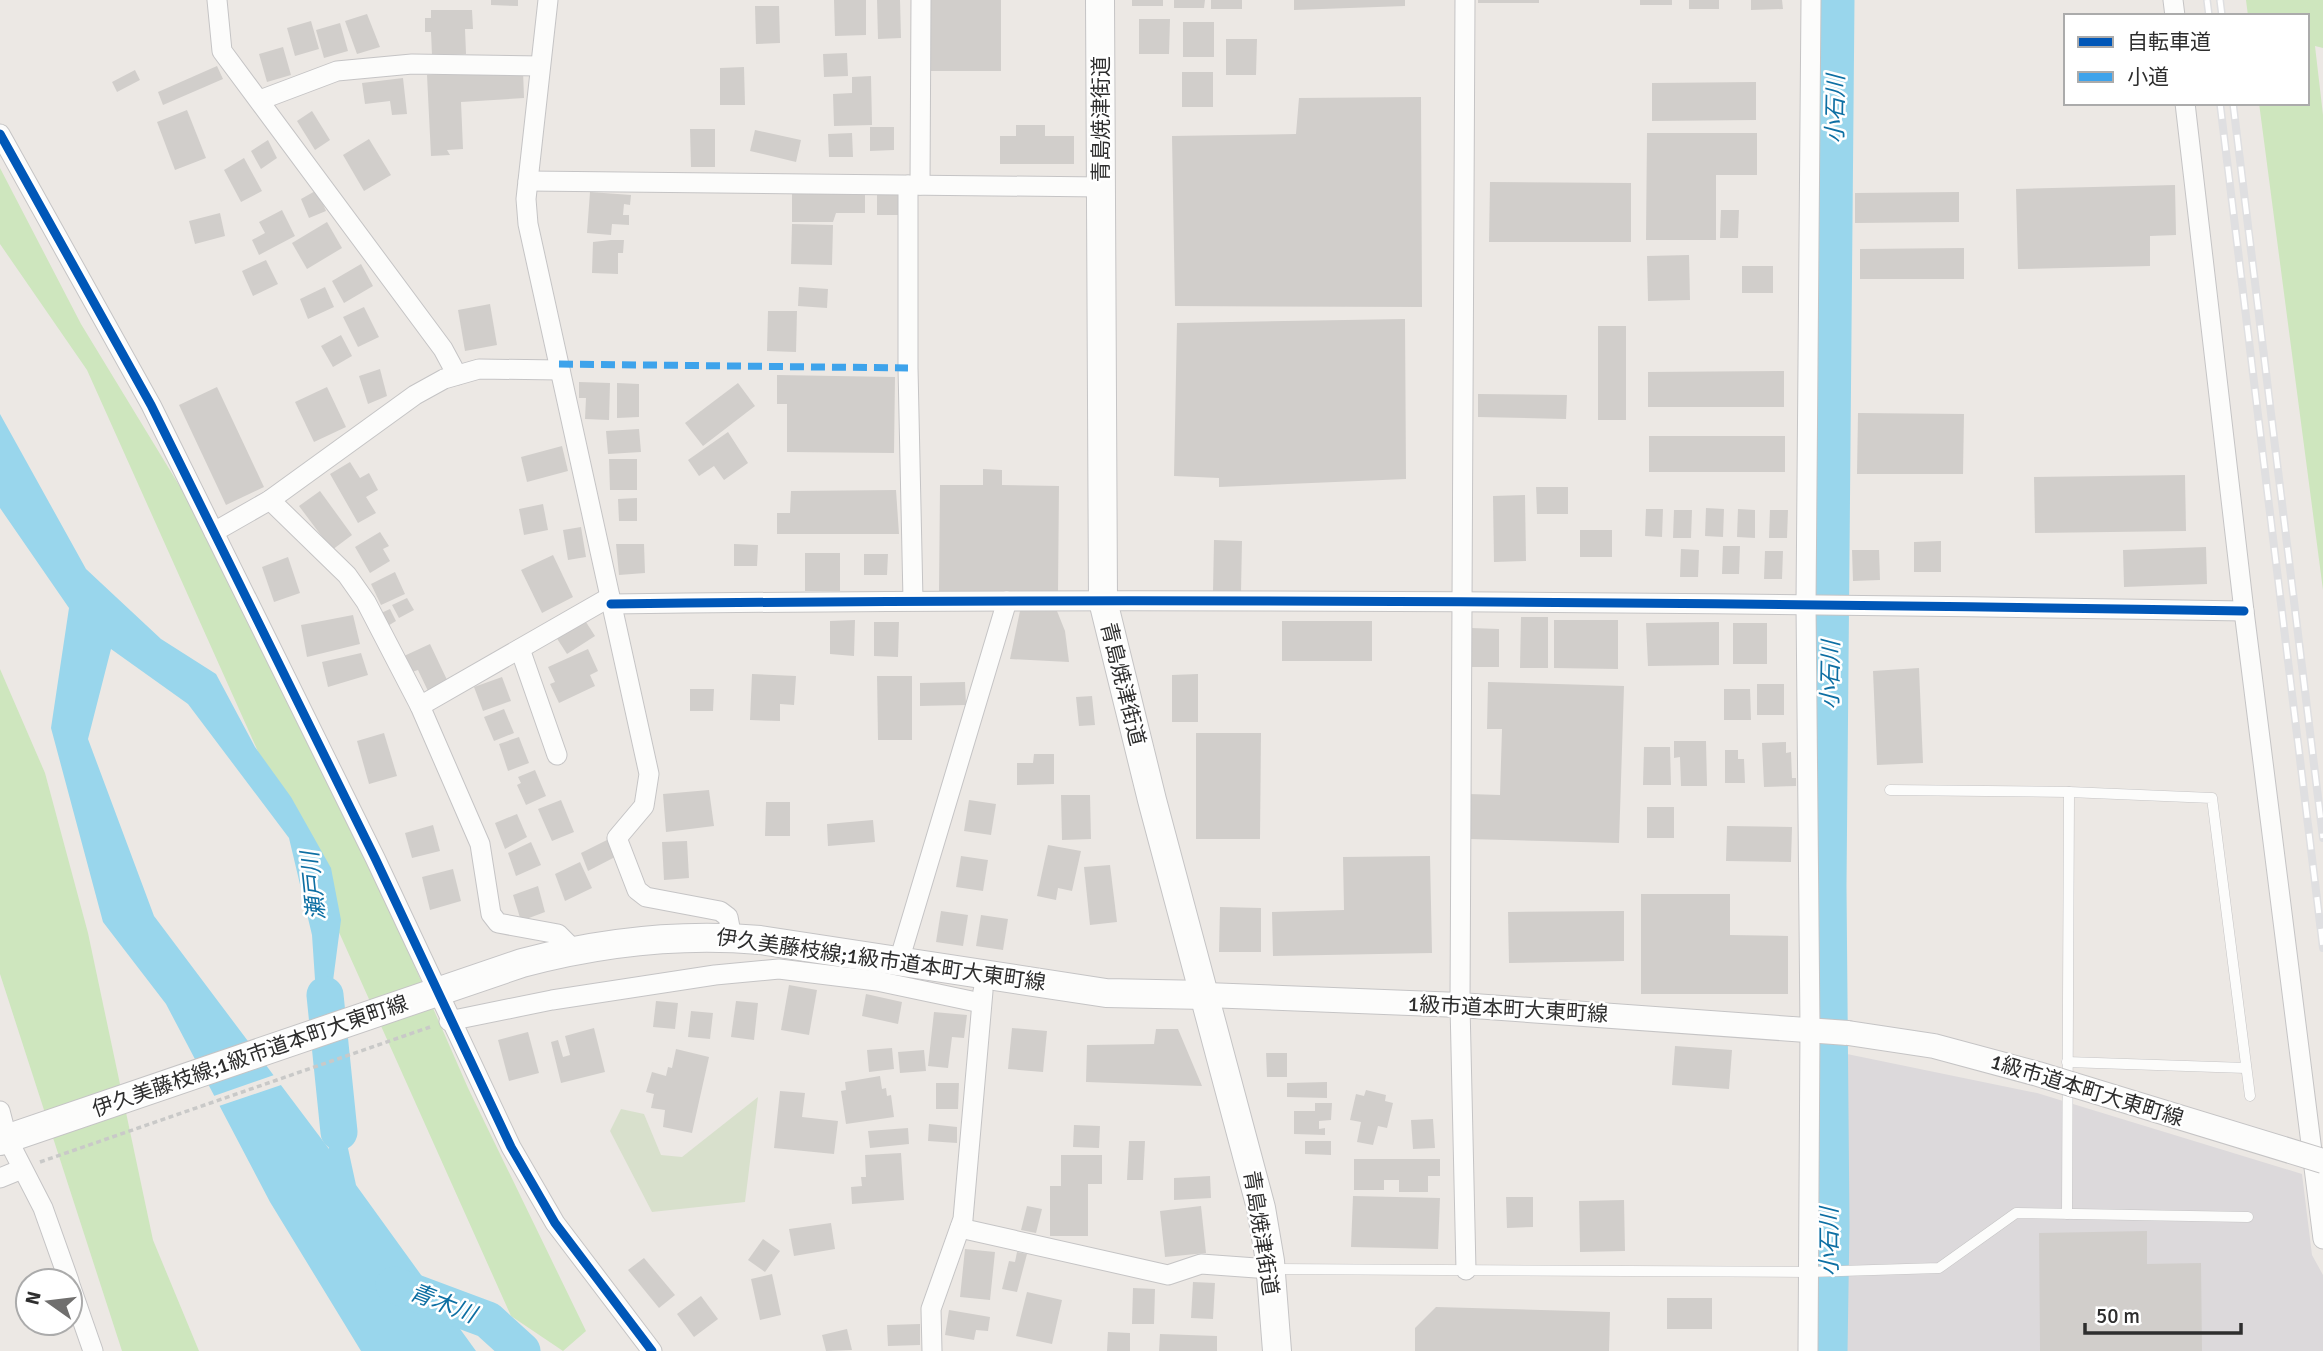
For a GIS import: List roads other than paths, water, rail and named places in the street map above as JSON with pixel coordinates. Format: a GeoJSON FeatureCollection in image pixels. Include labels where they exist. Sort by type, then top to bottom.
{"type":"FeatureCollection","features":[{"type":"Feature","properties":{"kind":"main road","name":"青島焼津街道"},"geometry":{"type":"LineString","coordinates":[[1100,0],[1103,601],[1152,800],[1247,1150],[1270,1269],[1277,1351]]}},
{"type":"Feature","properties":{"kind":"main road","name":"伊久美藤枝線;1級市道本町大東町線"},"geometry":{"type":"LineString","coordinates":[[4,1140],[573,949],[702,935],[985,973],[1106,993],[1206,995]]}},
{"type":"Feature","properties":{"kind":"street"},"geometry":{"type":"LineString","coordinates":[[217,0],[222,51],[443,349],[457,375]]}},
{"type":"Feature","properties":{"kind":"street"},"geometry":{"type":"LineString","coordinates":[[548,0],[528,181],[528,224],[649,774],[644,806],[617,838],[636,890],[646,897],[720,911],[727,917],[732,938]]}},
{"type":"Feature","properties":{"kind":"street"},"geometry":{"type":"LineString","coordinates":[[913,600],[908,368],[920,0]]}},
{"type":"Feature","properties":{"kind":"street"},"geometry":{"type":"LineString","coordinates":[[1465,0],[1460,1004],[1466,1270]]}},
{"type":"Feature","properties":{"kind":"street"},"geometry":{"type":"LineString","coordinates":[[1808,1351],[1810,1028],[1806,604],[1811,0]]}},
{"type":"Feature","properties":{"kind":"street"},"geometry":{"type":"LineString","coordinates":[[260,100],[337,71],[412,64],[540,66]]}},
{"type":"Feature","properties":{"kind":"street"},"geometry":{"type":"LineString","coordinates":[[2185,105],[2244,611],[2323,1239]]}},
{"type":"Feature","properties":{"kind":"street"},"geometry":{"type":"LineString","coordinates":[[0,134],[151,405],[433,994],[442,1023],[555,1223],[652,1351]]}},
{"type":"Feature","properties":{"kind":"street"},"geometry":{"type":"LineString","coordinates":[[528,181],[1101,187]]}},
{"type":"Feature","properties":{"kind":"street"},"geometry":{"type":"LineString","coordinates":[[214,532],[270,500],[415,395],[457,375],[479,369],[560,370]]}},
{"type":"Feature","properties":{"kind":"street"},"geometry":{"type":"LineString","coordinates":[[270,500],[347,575],[366,602],[420,706],[480,845],[491,915],[498,923],[558,934],[573,949]]}},
{"type":"Feature","properties":{"kind":"street"},"geometry":{"type":"LineString","coordinates":[[420,706],[611,601],[1806,604],[2244,611]]}},
{"type":"Feature","properties":{"kind":"street"},"geometry":{"type":"LineString","coordinates":[[899,961],[1007,601]]}},
{"type":"Feature","properties":{"kind":"street"},"geometry":{"type":"LineString","coordinates":[[520,649],[557,755]]}},
{"type":"Feature","properties":{"kind":"street"},"geometry":{"type":"LineString","coordinates":[[442,1023],[552,1000],[715,975],[779,969],[877,981],[982,1003]]}},
{"type":"Feature","properties":{"kind":"street"},"geometry":{"type":"LineString","coordinates":[[932,1351],[932,1309],[960,1228],[985,973]]}},
{"type":"Feature","properties":{"kind":"street","name":"1級市道本町大東町線"},"geometry":{"type":"LineString","coordinates":[[1206,995],[1460,1004],[1810,1028],[1848,1033],[1934,1046],[2025,1070],[2323,1161]]}},
{"type":"Feature","properties":{"kind":"street"},"geometry":{"type":"LineString","coordinates":[[0,1111],[4,1140],[43,1208],[63,1267]]}},
{"type":"Feature","properties":{"kind":"street"},"geometry":{"type":"LineString","coordinates":[[0,1178],[22,1168]]}},
{"type":"Feature","properties":{"kind":"street"},"geometry":{"type":"LineString","coordinates":[[960,1228],[1168,1275],[1200,1264],[1270,1269]]}},
{"type":"Feature","properties":{"kind":"street"},"geometry":{"type":"LineString","coordinates":[[84,1326],[93,1351]]}},
{"type":"Feature","properties":{"kind":"lane"},"geometry":{"type":"LineString","coordinates":[[1890,790],[2069,792],[2213,798],[2250,1096]]}},
{"type":"Feature","properties":{"kind":"lane"},"geometry":{"type":"LineString","coordinates":[[2067,1214],[2069,792]]}},
{"type":"Feature","properties":{"kind":"lane"},"geometry":{"type":"LineString","coordinates":[[2067,1062],[2246,1068]]}},
{"type":"Feature","properties":{"kind":"lane"},"geometry":{"type":"LineString","coordinates":[[1270,1269],[1808,1272],[1939,1268],[2016,1213],[2248,1217]]}},
{"type":"Feature","properties":{"kind":"water"},"geometry":{"type":"Polygon","coordinates":[[[0,414],[86,569],[161,639],[216,674],[255,747],[291,797],[331,868],[341,920],[328,1019],[318,1024],[312,935],[289,838],[188,704],[111,649],[88,739],[154,916],[329,1149],[321,1090],[334,1084],[356,1185],[476,1351],[361,1351],[270,1202],[166,1004],[103,922],[51,728],[69,608],[0,508],[0,414]]]}},
{"type":"Feature","properties":{"kind":"waterway","name":"小石川"},"geometry":{"type":"LineString","coordinates":[[1829,1351],[1831,1226],[1828,886],[1836,0]]}},
{"type":"Feature","properties":{"kind":"waterway","name":"瀬戸川"},"geometry":{"type":"LineString","coordinates":[[325,995],[339,1132]]}},
{"type":"Feature","properties":{"kind":"waterway","name":"青木川"},"geometry":{"type":"LineString","coordinates":[[394,1285],[488,1320],[522,1351]]}},
{"type":"Feature","properties":{"kind":"railway"},"geometry":{"type":"LineString","coordinates":[[2207,0],[2209,14]]}},
{"type":"Feature","properties":{"kind":"railway"},"geometry":{"type":"LineString","coordinates":[[2220,0],[2222,14]]}},
{"type":"Feature","properties":{"kind":"railway"},"geometry":{"type":"LineString","coordinates":[[2220,105],[2323,948]]}},
{"type":"Feature","properties":{"kind":"railway"},"geometry":{"type":"LineString","coordinates":[[2233,105],[2323,838]]}}]}
